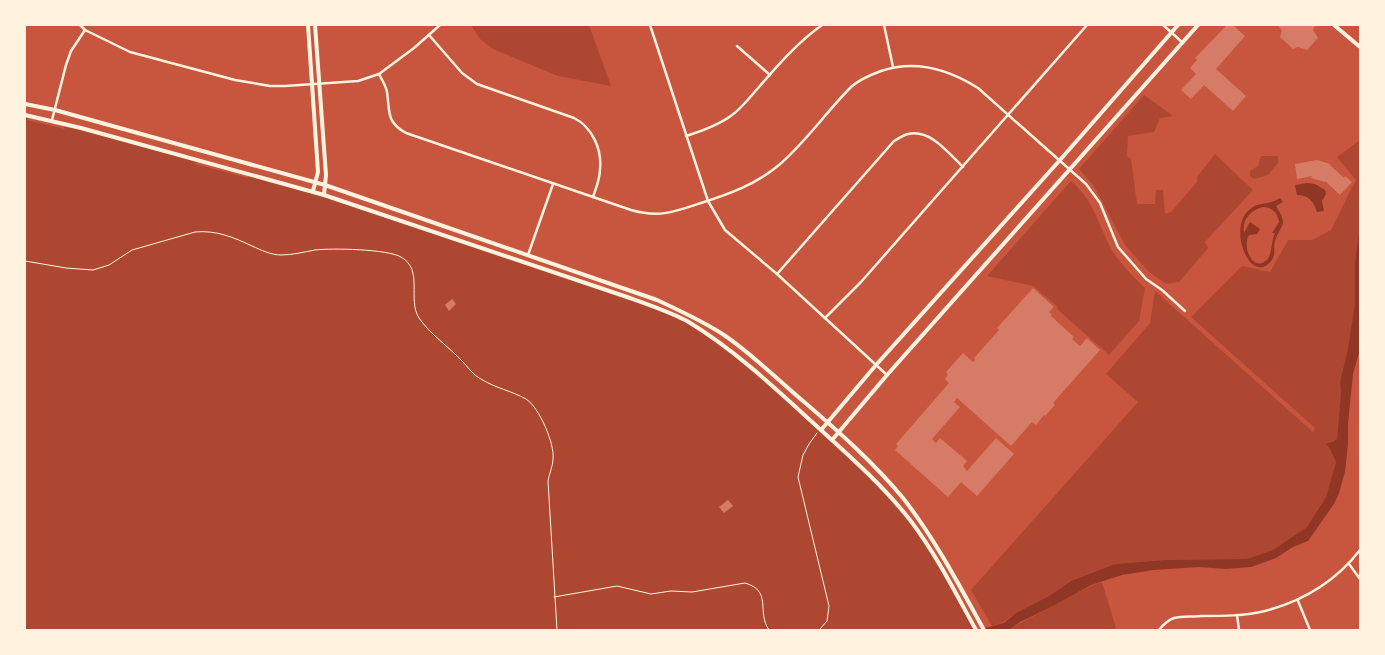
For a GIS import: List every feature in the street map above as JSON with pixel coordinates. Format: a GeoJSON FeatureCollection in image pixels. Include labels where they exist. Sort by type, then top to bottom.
{"type":"FeatureCollection","features":[{"type":"Feature","properties":{"kind":"main road"},"geometry":{"type":"LineString","coordinates":[[308,25],[318,172],[313,191]]}},
{"type":"Feature","properties":{"kind":"main road"},"geometry":{"type":"LineString","coordinates":[[315,25],[326,185],[324,194]]}},
{"type":"Feature","properties":{"kind":"main road"},"geometry":{"type":"LineString","coordinates":[[819,432],[876,365],[1178,25]]}},
{"type":"Feature","properties":{"kind":"main road"},"geometry":{"type":"LineString","coordinates":[[832,440],[887,375],[1198,25]]}},
{"type":"Feature","properties":{"kind":"main road"},"geometry":{"type":"LineString","coordinates":[[1334,25],[1360,47]]}},
{"type":"Feature","properties":{"kind":"main road"},"geometry":{"type":"LineString","coordinates":[[25,104],[54,110],[326,185],[657,300],[702,322],[739,346],[828,422],[884,477],[903,499],[940,550],[984,630]]}},
{"type":"Feature","properties":{"kind":"main road"},"geometry":{"type":"LineString","coordinates":[[25,114],[324,194],[670,313],[686,321],[734,355],[819,432],[832,440],[880,486],[910,520],[934,555],[975,628]]}},
{"type":"Feature","properties":{"kind":"street"},"geometry":{"type":"LineString","coordinates":[[80,25],[85,30],[130,52],[211,74],[270,86],[319,85],[358,81],[379,74],[429,36],[440,25]]}},
{"type":"Feature","properties":{"kind":"street"},"geometry":{"type":"LineString","coordinates":[[650,25],[708,201],[719,220],[732,237],[777,274],[887,375]]}},
{"type":"Feature","properties":{"kind":"street"},"geometry":{"type":"LineString","coordinates":[[686,136],[710,128],[732,116],[810,34],[822,25]]}},
{"type":"Feature","properties":{"kind":"street"},"geometry":{"type":"LineString","coordinates":[[884,25],[893,67]]}},
{"type":"Feature","properties":{"kind":"street"},"geometry":{"type":"LineString","coordinates":[[825,318],[860,282],[963,167],[1087,25]]}},
{"type":"Feature","properties":{"kind":"street"},"geometry":{"type":"LineString","coordinates":[[1163,25],[1183,43]]}},
{"type":"Feature","properties":{"kind":"street"},"geometry":{"type":"LineString","coordinates":[[52,120],[68,57],[85,30]]}},
{"type":"Feature","properties":{"kind":"street"},"geometry":{"type":"LineString","coordinates":[[429,36],[462,73],[477,84],[574,118],[586,126],[593,137],[600,162],[599,176],[593,196]]}},
{"type":"Feature","properties":{"kind":"street"},"geometry":{"type":"LineString","coordinates":[[736,46],[770,75]]}},
{"type":"Feature","properties":{"kind":"street"},"geometry":{"type":"LineString","coordinates":[[379,74],[386,86],[392,122],[406,133],[631,210],[655,215],[672,213],[745,188],[768,174],[787,158],[852,86],[867,76],[893,67],[920,65],[942,70],[978,88],[1086,184],[1100,203],[1118,248],[1146,279],[1162,290],[1185,311]]}},
{"type":"Feature","properties":{"kind":"street"},"geometry":{"type":"LineString","coordinates":[[777,274],[894,142],[907,134],[920,134],[932,138],[963,167]]}},
{"type":"Feature","properties":{"kind":"street"},"geometry":{"type":"LineString","coordinates":[[528,256],[553,184]]}},
{"type":"Feature","properties":{"kind":"street"},"geometry":{"type":"LineString","coordinates":[[1160,630],[1165,623],[1176,618],[1237,615],[1264,611],[1298,601],[1336,576],[1360,550]]}},
{"type":"Feature","properties":{"kind":"street"},"geometry":{"type":"LineString","coordinates":[[1349,564],[1360,579]]}},
{"type":"Feature","properties":{"kind":"street"},"geometry":{"type":"LineString","coordinates":[[1298,601],[1310,630]]}},
{"type":"Feature","properties":{"kind":"street"},"geometry":{"type":"LineString","coordinates":[[1237,615],[1239,630]]}},
{"type":"Feature","properties":{"kind":"path"},"geometry":{"type":"LineString","coordinates":[[25,261],[93,270],[109,265],[132,250],[195,232],[205,231],[230,236],[265,252],[280,255],[330,249],[356,250],[394,254],[406,260],[411,267],[414,278],[413,300],[415,310],[424,324],[477,377],[528,400],[542,418],[554,459],[548,481],[557,630]]}},
{"type":"Feature","properties":{"kind":"path"},"geometry":{"type":"LineString","coordinates":[[819,432],[803,455],[798,477],[829,606],[827,621],[819,630]]}},
{"type":"Feature","properties":{"kind":"path"},"geometry":{"type":"LineString","coordinates":[[554,597],[617,586],[650,594],[671,591],[692,592],[745,583],[754,586],[762,597],[764,601],[763,618],[769,630]]}},
{"type":"Feature","properties":{"kind":"shaded area"},"geometry":{"type":"Polygon","coordinates":[[[471,25],[589,25],[611,86],[558,76],[493,49],[480,39],[471,25]]]}},
{"type":"Feature","properties":{"kind":"shaded area"},"geometry":{"type":"Polygon","coordinates":[[[1144,95],[1173,116],[1160,118],[1154,132],[1128,136],[1127,156],[1131,159],[1137,204],[1155,204],[1156,190],[1163,190],[1165,214],[1171,212],[1197,182],[1197,177],[1215,154],[1253,190],[1205,242],[1208,248],[1179,282],[1166,284],[1148,271],[1125,245],[1094,186],[1079,169],[1144,95]]]}},
{"type":"Feature","properties":{"kind":"shaded area"},"geometry":{"type":"Polygon","coordinates":[[[25,115],[29,115],[27,120],[65,129],[61,122],[198,159],[195,164],[248,178],[248,173],[326,195],[627,297],[687,321],[734,355],[850,457],[910,520],[934,555],[976,630],[25,630],[25,115]]]}},
{"type":"Feature","properties":{"kind":"shaded area"},"geometry":{"type":"Polygon","coordinates":[[[1360,140],[1360,226],[1355,262],[1355,303],[1348,348],[1340,382],[1341,393],[1337,439],[1326,445],[1336,462],[1326,497],[1307,527],[1273,550],[1250,558],[1164,560],[1115,564],[1071,581],[1004,622],[992,626],[971,590],[1138,402],[1106,374],[1150,323],[1155,291],[1313,432],[1315,428],[1191,317],[1242,266],[1270,272],[1288,240],[1312,240],[1331,230],[1356,180],[1337,157],[1360,140]]]}},
{"type":"Feature","properties":{"kind":"shaded area"},"geometry":{"type":"Polygon","coordinates":[[[1261,156],[1278,156],[1278,163],[1268,175],[1254,179],[1250,176],[1250,171],[1258,166],[1261,156]]]}},
{"type":"Feature","properties":{"kind":"shaded area"},"geometry":{"type":"Polygon","coordinates":[[[1071,181],[1091,205],[1112,250],[1127,270],[1145,288],[1139,321],[1109,355],[1033,286],[987,276],[1071,181]]]}},
{"type":"Feature","properties":{"kind":"shaded area"},"geometry":{"type":"Polygon","coordinates":[[[1315,184],[1325,190],[1326,194],[1322,201],[1324,211],[1317,212],[1310,200],[1305,196],[1297,195],[1295,185],[1315,184]]]}},
{"type":"Feature","properties":{"kind":"shaded area"},"geometry":{"type":"Polygon","coordinates":[[[1280,198],[1283,202],[1276,206],[1283,225],[1275,241],[1274,255],[1272,260],[1264,267],[1256,267],[1244,252],[1241,241],[1240,229],[1243,218],[1253,207],[1280,198]],[[1263,207],[1254,210],[1244,224],[1244,233],[1250,222],[1260,229],[1257,234],[1249,235],[1247,240],[1250,256],[1257,263],[1262,263],[1269,258],[1275,233],[1272,233],[1279,222],[1274,211],[1263,207]]]}},
{"type":"Feature","properties":{"kind":"shaded area"},"geometry":{"type":"Polygon","coordinates":[[[1360,226],[1360,349],[1353,374],[1345,472],[1334,504],[1308,541],[1293,547],[1276,558],[1251,567],[1226,569],[1199,567],[1153,570],[1122,575],[1091,585],[1020,622],[1009,630],[977,630],[1004,623],[1016,613],[1049,596],[1071,581],[1115,564],[1164,560],[1250,558],[1273,550],[1307,527],[1326,497],[1336,462],[1326,444],[1337,439],[1341,393],[1340,382],[1348,348],[1355,303],[1355,262],[1360,226]]]}},
{"type":"Feature","properties":{"kind":"shaded area"},"geometry":{"type":"Polygon","coordinates":[[[1102,582],[1116,628],[1110,630],[1009,630],[1090,586],[1102,582]]]}},
{"type":"Feature","properties":{"kind":"building"},"geometry":{"type":"Polygon","coordinates":[[[1227,25],[1233,25],[1245,36],[1216,69],[1246,96],[1233,111],[1204,85],[1191,99],[1181,90],[1196,74],[1190,68],[1197,60],[1195,58],[1227,25]]]}},
{"type":"Feature","properties":{"kind":"building"},"geometry":{"type":"Polygon","coordinates":[[[1278,25],[1315,25],[1313,30],[1318,38],[1307,50],[1298,47],[1293,49],[1280,37],[1282,31],[1278,25]]]}},
{"type":"Feature","properties":{"kind":"building"},"geometry":{"type":"Polygon","coordinates":[[[1317,160],[1330,164],[1344,178],[1345,176],[1352,182],[1340,195],[1325,181],[1311,178],[1312,176],[1297,179],[1295,164],[1317,160]]]}},
{"type":"Feature","properties":{"kind":"building"},"geometry":{"type":"Polygon","coordinates":[[[1033,288],[1054,307],[1049,312],[1051,316],[1074,337],[1072,339],[1080,346],[1087,338],[1100,350],[1053,403],[1055,405],[1045,416],[1036,425],[1032,422],[1011,446],[957,398],[954,402],[960,407],[932,439],[936,443],[940,438],[967,461],[963,466],[967,471],[996,438],[1014,454],[977,496],[961,482],[948,497],[895,450],[898,446],[896,444],[949,383],[945,379],[948,375],[946,372],[963,353],[973,362],[974,358],[999,330],[997,328],[1033,288]]]}},
{"type":"Feature","properties":{"kind":"building"},"geometry":{"type":"Polygon","coordinates":[[[452,299],[456,304],[449,311],[445,305],[452,299]]]}},
{"type":"Feature","properties":{"kind":"building"},"geometry":{"type":"Polygon","coordinates":[[[728,500],[733,506],[724,513],[719,507],[728,500]]]}}]}
